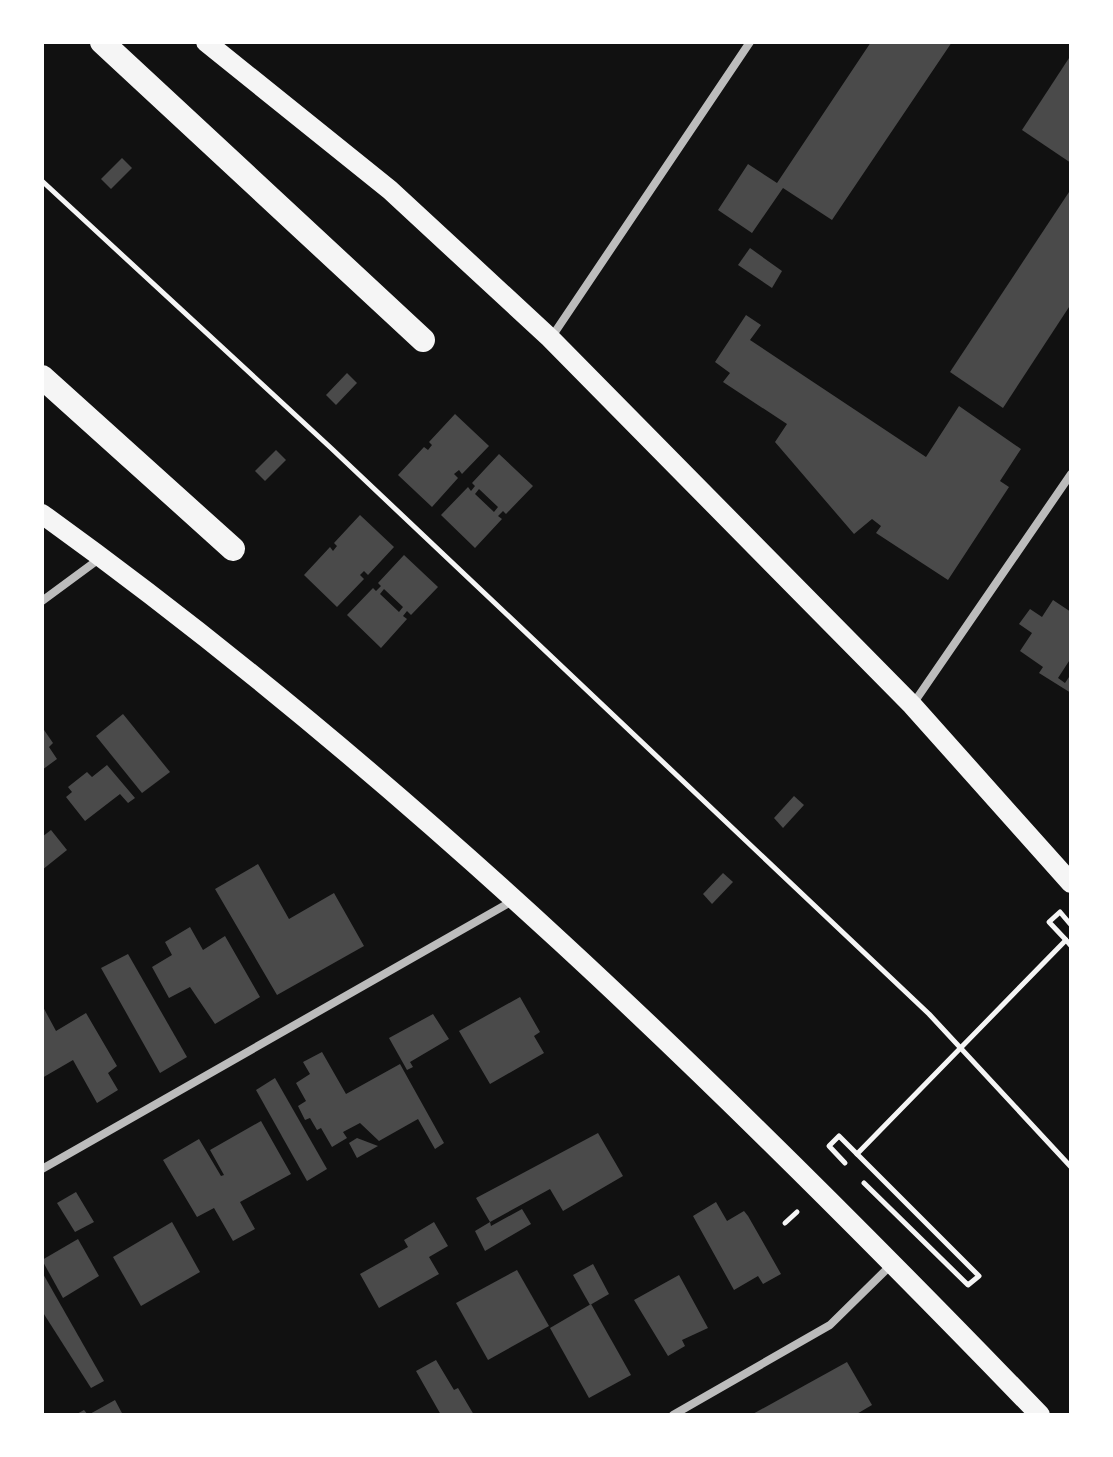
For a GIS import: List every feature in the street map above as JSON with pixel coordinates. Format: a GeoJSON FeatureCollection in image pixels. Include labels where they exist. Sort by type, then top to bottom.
{"type":"FeatureCollection","features":[{"type":"Feature","properties":{"kind":"highway"},"geometry":{"type":"LineString","coordinates":[[102,42],[423,340]]}},
{"type":"Feature","properties":{"kind":"highway"},"geometry":{"type":"LineString","coordinates":[[42,377],[233,549]]}},
{"type":"Feature","properties":{"kind":"main road"},"geometry":{"type":"LineString","coordinates":[[206,42],[390,190],[550,338],[912,705],[1071,883]]}},
{"type":"Feature","properties":{"kind":"main road"},"geometry":{"type":"LineString","coordinates":[[42,514],[102,557],[294,711],[516,899],[818,1191],[1040,1415]]}},
{"type":"Feature","properties":{"kind":"street"},"geometry":{"type":"LineString","coordinates":[[550,338],[750,42]]}},
{"type":"Feature","properties":{"kind":"street"},"geometry":{"type":"LineString","coordinates":[[912,705],[1071,474]]}},
{"type":"Feature","properties":{"kind":"street"},"geometry":{"type":"LineString","coordinates":[[42,601],[102,557]]}},
{"type":"Feature","properties":{"kind":"street"},"geometry":{"type":"LineString","coordinates":[[42,1169],[516,899]]}},
{"type":"Feature","properties":{"kind":"street"},"geometry":{"type":"LineString","coordinates":[[673,1415],[830,1325],[891,1265]]}},
{"type":"Feature","properties":{"kind":"path"},"geometry":{"type":"LineString","coordinates":[[42,181],[331,448],[962,1049],[1071,1167]]}},
{"type":"Feature","properties":{"kind":"path"},"geometry":{"type":"LineString","coordinates":[[857,1154],[1069,943],[1049,922],[1060,912],[1071,925]]}},
{"type":"Feature","properties":{"kind":"path"},"geometry":{"type":"LineString","coordinates":[[785,1223],[846,1165],[829,1146],[839,1136],[979,1276],[968,1285],[857,1176]]}},
{"type":"Feature","properties":{"kind":"building"},"geometry":{"type":"Polygon","coordinates":[[[871,42],[952,42],[832,220],[783,188],[752,233],[718,210],[748,164],[777,183],[871,42]]]}},
{"type":"Feature","properties":{"kind":"building"},"geometry":{"type":"Polygon","coordinates":[[[1071,55],[1071,163],[1022,130],[1071,55]]]}},
{"type":"Feature","properties":{"kind":"building"},"geometry":{"type":"Polygon","coordinates":[[[122,158],[132,168],[111,189],[101,179],[122,158]]]}},
{"type":"Feature","properties":{"kind":"building"},"geometry":{"type":"Polygon","coordinates":[[[1071,189],[1071,304],[1003,408],[950,372],[1071,189]]]}},
{"type":"Feature","properties":{"kind":"building"},"geometry":{"type":"Polygon","coordinates":[[[750,248],[782,271],[772,288],[738,265],[750,248]]]}},
{"type":"Feature","properties":{"kind":"building"},"geometry":{"type":"Polygon","coordinates":[[[746,315],[761,325],[750,340],[926,457],[959,406],[1021,449],[1000,481],[1009,487],[948,580],[876,533],[881,526],[872,519],[854,534],[775,442],[787,424],[723,382],[730,373],[715,362],[746,315]]]}},
{"type":"Feature","properties":{"kind":"building"},"geometry":{"type":"Polygon","coordinates":[[[347,373],[357,383],[336,405],[326,395],[347,373]]]}},
{"type":"Feature","properties":{"kind":"building"},"geometry":{"type":"Polygon","coordinates":[[[455,414],[489,446],[462,474],[459,470],[454,474],[458,478],[432,507],[398,475],[424,447],[428,450],[432,445],[429,442],[455,414]]]}},
{"type":"Feature","properties":{"kind":"building"},"geometry":{"type":"Polygon","coordinates":[[[276,450],[286,460],[265,481],[255,471],[276,450]]]}},
{"type":"Feature","properties":{"kind":"building"},"geometry":{"type":"Polygon","coordinates":[[[499,454],[533,486],[506,514],[503,511],[498,516],[502,519],[475,548],[441,515],[468,487],[471,491],[475,486],[472,483],[499,454]],[[479,489],[475,494],[494,512],[498,507],[479,489]]]}},
{"type":"Feature","properties":{"kind":"building"},"geometry":{"type":"Polygon","coordinates":[[[360,515],[394,547],[368,575],[364,571],[360,575],[364,579],[337,607],[304,575],[330,547],[333,551],[337,546],[334,543],[360,515]]]}},
{"type":"Feature","properties":{"kind":"building"},"geometry":{"type":"Polygon","coordinates":[[[404,555],[438,587],[411,615],[407,611],[403,616],[407,619],[381,648],[347,615],[373,588],[376,591],[381,586],[378,583],[404,555]],[[384,589],[380,594],[399,612],[403,607],[384,589]]]}},
{"type":"Feature","properties":{"kind":"building"},"geometry":{"type":"Polygon","coordinates":[[[1053,600],[1071,612],[1071,658],[1058,678],[1065,683],[1071,674],[1071,693],[1039,673],[1043,667],[1020,651],[1032,633],[1019,624],[1030,609],[1042,617],[1053,600]]]}},
{"type":"Feature","properties":{"kind":"building"},"geometry":{"type":"Polygon","coordinates":[[[123,714],[170,772],[142,793],[96,736],[123,714]]]}},
{"type":"Feature","properties":{"kind":"building"},"geometry":{"type":"Polygon","coordinates":[[[42,727],[53,743],[49,747],[57,759],[42,770],[42,727]]]}},
{"type":"Feature","properties":{"kind":"building"},"geometry":{"type":"Polygon","coordinates":[[[107,765],[135,798],[128,803],[120,794],[85,821],[66,797],[72,792],[68,787],[87,772],[92,777],[107,765]]]}},
{"type":"Feature","properties":{"kind":"building"},"geometry":{"type":"Polygon","coordinates":[[[794,796],[804,805],[783,828],[774,818],[794,796]]]}},
{"type":"Feature","properties":{"kind":"building"},"geometry":{"type":"Polygon","coordinates":[[[51,830],[67,850],[42,870],[42,837],[51,830]]]}},
{"type":"Feature","properties":{"kind":"building"},"geometry":{"type":"Polygon","coordinates":[[[258,864],[289,919],[334,893],[364,946],[277,995],[215,889],[258,864]]]}},
{"type":"Feature","properties":{"kind":"building"},"geometry":{"type":"Polygon","coordinates":[[[723,873],[733,882],[712,904],[703,894],[723,873]]]}},
{"type":"Feature","properties":{"kind":"building"},"geometry":{"type":"Polygon","coordinates":[[[190,927],[203,950],[225,936],[260,997],[215,1024],[190,987],[169,998],[152,967],[172,955],[165,942],[190,927]]]}},
{"type":"Feature","properties":{"kind":"building"},"geometry":{"type":"Polygon","coordinates":[[[128,954],[187,1057],[160,1073],[101,968],[128,954]]]}},
{"type":"Feature","properties":{"kind":"building"},"geometry":{"type":"Polygon","coordinates":[[[520,997],[540,1032],[534,1036],[544,1053],[490,1084],[459,1031],[520,997]]]}},
{"type":"Feature","properties":{"kind":"building"},"geometry":{"type":"Polygon","coordinates":[[[42,1005],[56,1031],[86,1013],[117,1066],[108,1073],[118,1090],[97,1103],[73,1060],[42,1078],[42,1005]]]}},
{"type":"Feature","properties":{"kind":"building"},"geometry":{"type":"Polygon","coordinates":[[[433,1014],[449,1039],[410,1062],[413,1067],[407,1070],[389,1038],[433,1014]]]}},
{"type":"Feature","properties":{"kind":"building"},"geometry":{"type":"Polygon","coordinates":[[[322,1052],[346,1094],[400,1064],[444,1143],[435,1149],[418,1119],[379,1141],[360,1123],[343,1132],[347,1138],[332,1147],[321,1128],[317,1130],[310,1118],[305,1120],[298,1106],[306,1101],[296,1083],[310,1074],[303,1062],[322,1052]]]}},
{"type":"Feature","properties":{"kind":"building"},"geometry":{"type":"Polygon","coordinates":[[[275,1078],[327,1169],[307,1181],[256,1090],[275,1078]]]}},
{"type":"Feature","properties":{"kind":"building"},"geometry":{"type":"Polygon","coordinates":[[[261,1121],[291,1174],[240,1202],[255,1229],[233,1241],[214,1208],[197,1217],[163,1160],[199,1139],[221,1176],[224,1175],[210,1150],[261,1121]]]}},
{"type":"Feature","properties":{"kind":"building"},"geometry":{"type":"Polygon","coordinates":[[[598,1133],[623,1176],[563,1211],[550,1189],[490,1222],[476,1198],[598,1133]]]}},
{"type":"Feature","properties":{"kind":"building"},"geometry":{"type":"Polygon","coordinates":[[[357,1138],[378,1146],[357,1158],[349,1143],[357,1138]]]}},
{"type":"Feature","properties":{"kind":"building"},"geometry":{"type":"Polygon","coordinates":[[[76,1192],[94,1222],[75,1232],[57,1203],[76,1192]]]}},
{"type":"Feature","properties":{"kind":"building"},"geometry":{"type":"Polygon","coordinates":[[[716,1202],[727,1221],[744,1211],[781,1274],[763,1284],[758,1276],[734,1290],[693,1216],[716,1202]]]}},
{"type":"Feature","properties":{"kind":"building"},"geometry":{"type":"Polygon","coordinates":[[[522,1209],[531,1224],[485,1251],[475,1231],[490,1222],[491,1226],[522,1209]]]}},
{"type":"Feature","properties":{"kind":"building"},"geometry":{"type":"Polygon","coordinates":[[[172,1222],[200,1272],[141,1306],[113,1257],[172,1222]]]}},
{"type":"Feature","properties":{"kind":"building"},"geometry":{"type":"Polygon","coordinates":[[[434,1222],[448,1246],[429,1257],[439,1274],[379,1308],[360,1274],[408,1247],[404,1240],[434,1222]]]}},
{"type":"Feature","properties":{"kind":"building"},"geometry":{"type":"Polygon","coordinates":[[[78,1239],[99,1276],[63,1298],[42,1260],[78,1239]]]}},
{"type":"Feature","properties":{"kind":"building"},"geometry":{"type":"Polygon","coordinates":[[[593,1264],[609,1294],[590,1305],[573,1275],[593,1264]]]}},
{"type":"Feature","properties":{"kind":"building"},"geometry":{"type":"Polygon","coordinates":[[[517,1270],[549,1326],[488,1360],[456,1303],[517,1270]]]}},
{"type":"Feature","properties":{"kind":"building"},"geometry":{"type":"Polygon","coordinates":[[[42,1272],[104,1381],[91,1388],[42,1311],[42,1272]]]}},
{"type":"Feature","properties":{"kind":"building"},"geometry":{"type":"Polygon","coordinates":[[[679,1275],[708,1328],[682,1340],[685,1346],[668,1356],[634,1300],[679,1275]]]}},
{"type":"Feature","properties":{"kind":"building"},"geometry":{"type":"Polygon","coordinates":[[[591,1304],[631,1375],[589,1398],[550,1328],[591,1304]]]}},
{"type":"Feature","properties":{"kind":"building"},"geometry":{"type":"Polygon","coordinates":[[[436,1360],[474,1415],[441,1415],[416,1371],[436,1360]]]}},
{"type":"Feature","properties":{"kind":"building"},"geometry":{"type":"Polygon","coordinates":[[[847,1362],[872,1405],[855,1415],[751,1415],[847,1362]]]}},
{"type":"Feature","properties":{"kind":"building"},"geometry":{"type":"Polygon","coordinates":[[[115,1400],[123,1415],[88,1415],[115,1400]]]}}]}
